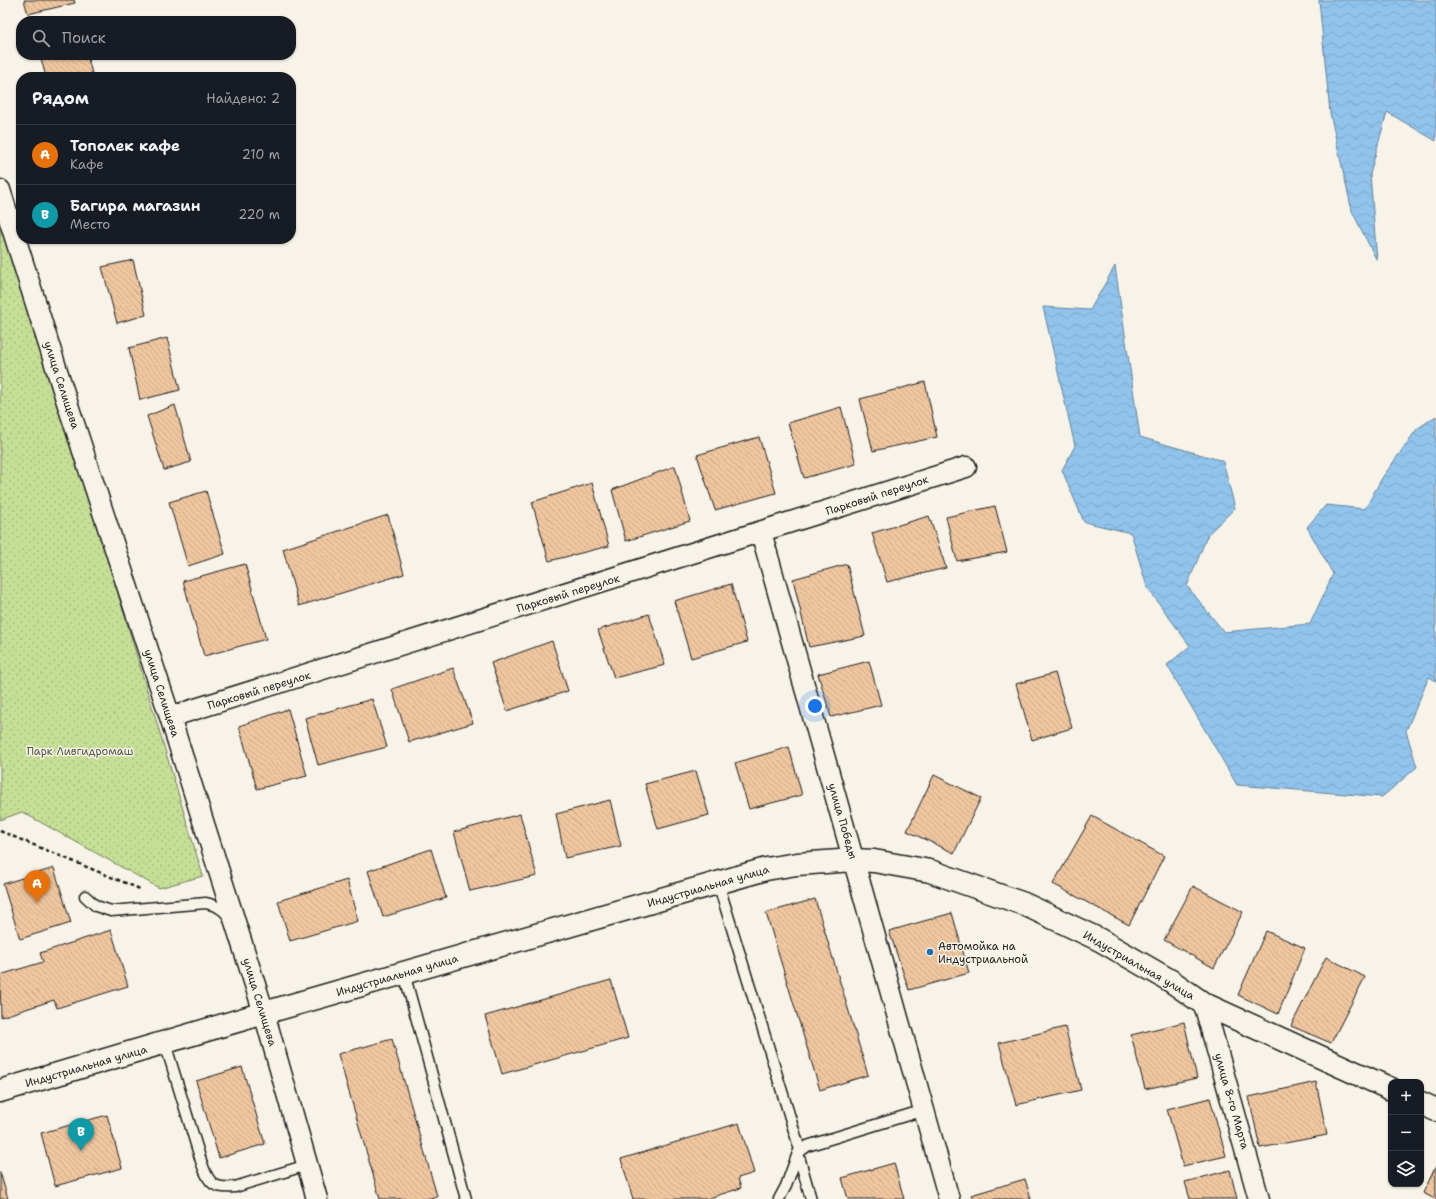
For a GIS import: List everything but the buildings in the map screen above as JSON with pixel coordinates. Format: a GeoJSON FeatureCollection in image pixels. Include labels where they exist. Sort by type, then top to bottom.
{"type":"FeatureCollection","features":[{"type":"Feature","properties":{"kind":"street","name":"улица Селищева"},"geometry":{"type":"LineString","coordinates":[[0,190],[16,241]]}},
{"type":"Feature","properties":{"kind":"street","name":"улица Селищева"},"geometry":{"type":"LineString","coordinates":[[17,244],[264,1013],[317,1199]]}},
{"type":"Feature","properties":{"kind":"street","name":"Парковый переулок"},"geometry":{"type":"LineString","coordinates":[[170,718],[966,467]]}},
{"type":"Feature","properties":{"kind":"street","name":"улица Победы"},"geometry":{"type":"LineString","coordinates":[[762,532],[949,1199]]}},
{"type":"Feature","properties":{"kind":"street","name":"Индустриальная улица"},"geometry":{"type":"LineString","coordinates":[[0,1091],[264,1013],[766,869],[797,864],[854,860],[874,861],[930,871],[1024,904],[1100,940],[1171,981],[1204,1004],[1388,1088]]}},
{"type":"Feature","properties":{"kind":"street","name":"улица 8-го Марта"},"geometry":{"type":"LineString","coordinates":[[1204,1004],[1259,1199]]}},
{"type":"Feature","properties":{"kind":"street"},"geometry":{"type":"LineString","coordinates":[[1424,1104],[1436,1110]]}},
{"type":"Feature","properties":{"kind":"lane"},"geometry":{"type":"LineString","coordinates":[[718,883],[799,1152],[811,1199]]}},
{"type":"Feature","properties":{"kind":"lane"},"geometry":{"type":"LineString","coordinates":[[84,896],[96,906],[111,911],[206,903],[216,905],[224,910],[236,927]]}},
{"type":"Feature","properties":{"kind":"lane"},"geometry":{"type":"LineString","coordinates":[[404,973],[466,1199]]}},
{"type":"Feature","properties":{"kind":"lane"},"geometry":{"type":"LineString","coordinates":[[164,1042],[202,1164],[206,1175],[213,1184],[224,1188],[235,1187],[307,1165]]}},
{"type":"Feature","properties":{"kind":"lane"},"geometry":{"type":"LineString","coordinates":[[779,1199],[786,1186],[799,1152],[807,1146],[924,1110]]}},
{"type":"Feature","properties":{"kind":"path"},"geometry":{"type":"LineString","coordinates":[[0,831],[144,891]]}},
{"type":"Feature","properties":{"kind":"green space","name":"Парк Ливгидромаш"},"geometry":{"type":"Polygon","coordinates":[[[0,201],[203,876],[159,888],[22,812],[0,820],[0,201]]]}},
{"type":"Feature","properties":{"kind":"water"},"geometry":{"type":"Polygon","coordinates":[[[1319,0],[1436,0],[1436,141],[1387,112],[1370,174],[1377,261],[1352,211],[1330,113],[1319,0]]]}},
{"type":"Feature","properties":{"kind":"water"},"geometry":{"type":"Polygon","coordinates":[[[1115,266],[1140,437],[1223,461],[1235,508],[1208,534],[1187,586],[1224,632],[1310,624],[1333,574],[1307,527],[1326,505],[1365,509],[1382,478],[1417,429],[1436,416],[1436,681],[1429,677],[1406,731],[1417,767],[1382,797],[1237,785],[1167,665],[1190,646],[1147,587],[1131,533],[1084,522],[1062,470],[1075,446],[1043,307],[1090,310],[1115,266]]]}},
{"type":"Feature","properties":{"kind":"place","name":"Тополек кафе"},"geometry":{"type":"Point","coordinates":[37,903]}},
{"type":"Feature","properties":{"kind":"place","name":"Автомойка на Индустриальной"},"geometry":{"type":"Point","coordinates":[930,952]}},
{"type":"Feature","properties":{"kind":"place","name":"Багира магазин"},"geometry":{"type":"Point","coordinates":[81,1151]}}]}
